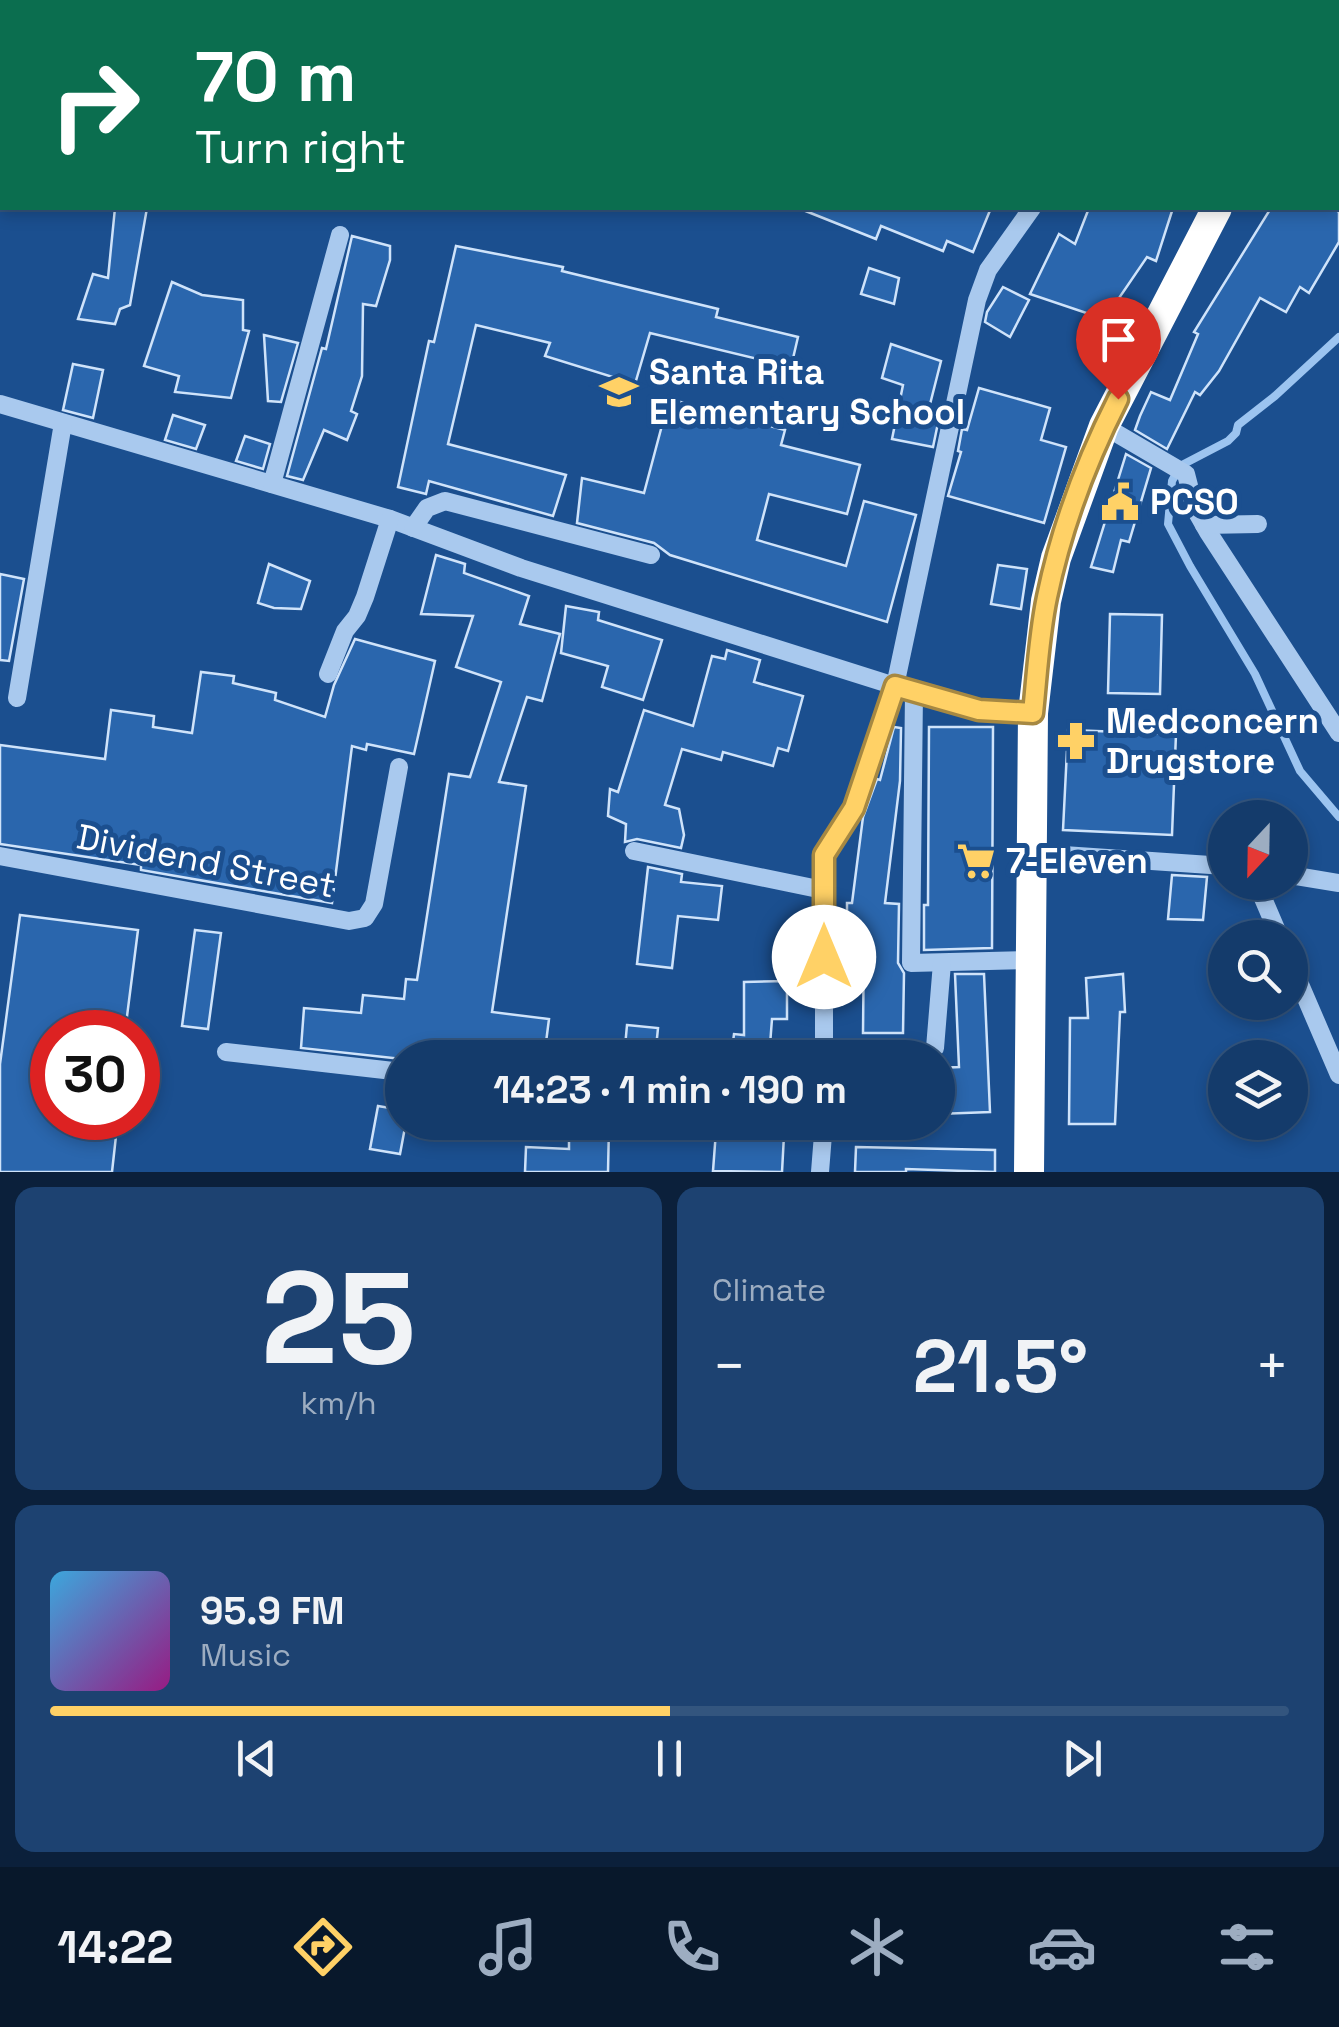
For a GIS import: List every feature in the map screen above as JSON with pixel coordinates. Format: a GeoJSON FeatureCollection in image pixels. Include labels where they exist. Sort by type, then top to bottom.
{"type":"FeatureCollection","features":[{"type":"Feature","properties":{"kind":"highway"},"geometry":{"type":"LineString","coordinates":[[1029,1172],[1033,713],[1046,602],[1056,558],[1104,426],[1216,210]]}},
{"type":"Feature","properties":{"kind":"street"},"geometry":{"type":"LineString","coordinates":[[824,1040],[824,855],[854,808],[904,689],[977,300],[988,270],[1031,210]]}},
{"type":"Feature","properties":{"kind":"street"},"geometry":{"type":"LineString","coordinates":[[272,484],[340,235]]}},
{"type":"Feature","properties":{"kind":"street"},"geometry":{"type":"LineString","coordinates":[[0,404],[390,520],[521,568],[904,689],[979,710],[1033,713]]}},
{"type":"Feature","properties":{"kind":"street"},"geometry":{"type":"LineString","coordinates":[[18,698],[64,423]]}},
{"type":"Feature","properties":{"kind":"street"},"geometry":{"type":"LineString","coordinates":[[1104,426],[1186,474],[1204,525],[1339,733]]}},
{"type":"Feature","properties":{"kind":"street"},"geometry":{"type":"LineString","coordinates":[[413,528],[427,508],[445,502],[651,555]]}},
{"type":"Feature","properties":{"kind":"street"},"geometry":{"type":"LineString","coordinates":[[328,674],[344,632],[365,597],[390,520]]}},
{"type":"Feature","properties":{"kind":"street"},"geometry":{"type":"LineString","coordinates":[[1204,525],[1258,524]]}},
{"type":"Feature","properties":{"kind":"street"},"geometry":{"type":"LineString","coordinates":[[904,689],[912,963],[1032,960]]}},
{"type":"Feature","properties":{"kind":"street","name":"Dividend Street"},"geometry":{"type":"LineString","coordinates":[[0,856],[349,921],[364,918],[374,904],[399,767]]}},
{"type":"Feature","properties":{"kind":"street"},"geometry":{"type":"LineString","coordinates":[[634,851],[823,890]]}},
{"type":"Feature","properties":{"kind":"street"},"geometry":{"type":"LineString","coordinates":[[1034,853],[1208,865]]}},
{"type":"Feature","properties":{"kind":"street"},"geometry":{"type":"LineString","coordinates":[[1308,877],[1339,883]]}},
{"type":"Feature","properties":{"kind":"street"},"geometry":{"type":"LineString","coordinates":[[936,1040],[942,964]]}},
{"type":"Feature","properties":{"kind":"street"},"geometry":{"type":"LineString","coordinates":[[1308,1003],[1339,1075]]}},
{"type":"Feature","properties":{"kind":"street"},"geometry":{"type":"LineString","coordinates":[[226,1052],[385,1070]]}},
{"type":"Feature","properties":{"kind":"street"},"geometry":{"type":"LineString","coordinates":[[820,1172],[823,1140]]}},
{"type":"Feature","properties":{"kind":"building"},"geometry":{"type":"Polygon","coordinates":[[[115,210],[147,210],[130,305],[120,309],[115,324],[78,319],[93,274],[108,278],[115,210]]]}},
{"type":"Feature","properties":{"kind":"building"},"geometry":{"type":"Polygon","coordinates":[[[803,210],[990,210],[973,252],[947,241],[943,251],[881,226],[876,239],[803,210]]]}},
{"type":"Feature","properties":{"kind":"building"},"geometry":{"type":"Polygon","coordinates":[[[1088,210],[1172,210],[1156,261],[1147,257],[1119,298],[1122,299],[1110,321],[1030,294],[1059,234],[1075,244],[1088,210]]]}},
{"type":"Feature","properties":{"kind":"building"},"geometry":{"type":"Polygon","coordinates":[[[1270,210],[1339,212],[1339,242],[1309,293],[1300,287],[1286,312],[1260,298],[1219,371],[1200,395],[1195,392],[1167,449],[1135,430],[1151,392],[1170,400],[1198,334],[1194,332],[1270,210]]]}},
{"type":"Feature","properties":{"kind":"building"},"geometry":{"type":"Polygon","coordinates":[[[352,236],[390,246],[390,260],[376,306],[363,304],[362,376],[351,411],[357,414],[347,440],[324,430],[303,480],[287,476],[322,348],[326,349],[352,236]]]}},
{"type":"Feature","properties":{"kind":"building"},"geometry":{"type":"Polygon","coordinates":[[[456,246],[563,267],[562,271],[718,309],[716,317],[798,337],[791,367],[650,333],[635,384],[545,356],[550,343],[476,325],[448,444],[566,475],[553,516],[429,481],[426,494],[398,487],[429,341],[434,342],[456,246]]]}},
{"type":"Feature","properties":{"kind":"building"},"geometry":{"type":"Polygon","coordinates":[[[869,268],[899,278],[894,304],[861,294],[869,268]]]}},
{"type":"Feature","properties":{"kind":"building"},"geometry":{"type":"Polygon","coordinates":[[[172,282],[202,295],[243,300],[243,330],[249,331],[231,398],[175,392],[179,376],[144,366],[172,282]]]}},
{"type":"Feature","properties":{"kind":"building"},"geometry":{"type":"Polygon","coordinates":[[[1003,287],[1029,300],[1010,337],[985,322],[1003,287]]]}},
{"type":"Feature","properties":{"kind":"building"},"geometry":{"type":"Polygon","coordinates":[[[264,335],[298,343],[281,402],[268,401],[264,335]]]}},
{"type":"Feature","properties":{"kind":"building"},"geometry":{"type":"Polygon","coordinates":[[[891,344],[941,361],[926,420],[938,423],[933,447],[892,439],[903,385],[882,378],[891,344]]]}},
{"type":"Feature","properties":{"kind":"building"},"geometry":{"type":"Polygon","coordinates":[[[73,364],[103,370],[93,418],[63,410],[73,364]]]}},
{"type":"Feature","properties":{"kind":"building"},"geometry":{"type":"Polygon","coordinates":[[[979,388],[1050,408],[1041,440],[1066,447],[1044,523],[948,496],[961,452],[958,451],[962,429],[967,430],[979,388]]]}},
{"type":"Feature","properties":{"kind":"building"},"geometry":{"type":"Polygon","coordinates":[[[669,399],[785,430],[781,445],[860,465],[847,514],[769,494],[757,540],[846,566],[864,501],[916,515],[887,622],[670,555],[654,543],[577,523],[582,478],[644,493],[669,399]]]}},
{"type":"Feature","properties":{"kind":"building"},"geometry":{"type":"Polygon","coordinates":[[[173,415],[205,425],[196,449],[165,440],[173,415]]]}},
{"type":"Feature","properties":{"kind":"building"},"geometry":{"type":"Polygon","coordinates":[[[245,436],[270,444],[263,469],[236,461],[245,436]]]}},
{"type":"Feature","properties":{"kind":"building"},"geometry":{"type":"Polygon","coordinates":[[[1126,454],[1151,468],[1129,542],[1121,540],[1113,572],[1091,567],[1126,454]]]}},
{"type":"Feature","properties":{"kind":"building"},"geometry":{"type":"Polygon","coordinates":[[[436,555],[465,564],[464,573],[529,596],[520,624],[560,634],[542,701],[527,697],[499,782],[526,786],[492,1012],[549,1019],[546,1040],[385,1040],[385,1057],[301,1048],[304,1008],[361,1013],[363,995],[404,999],[406,979],[417,980],[449,774],[470,777],[501,682],[456,667],[473,616],[421,614],[436,555]]]}},
{"type":"Feature","properties":{"kind":"building"},"geometry":{"type":"Polygon","coordinates":[[[269,564],[310,581],[301,609],[258,603],[269,564]]]}},
{"type":"Feature","properties":{"kind":"building"},"geometry":{"type":"Polygon","coordinates":[[[998,565],[1027,569],[1021,609],[991,604],[998,565]]]}},
{"type":"Feature","properties":{"kind":"building"},"geometry":{"type":"Polygon","coordinates":[[[0,574],[24,579],[9,661],[0,660],[0,574]]]}},
{"type":"Feature","properties":{"kind":"building"},"geometry":{"type":"Polygon","coordinates":[[[566,606],[599,612],[598,620],[662,640],[643,700],[602,687],[608,666],[561,653],[566,606]]]}},
{"type":"Feature","properties":{"kind":"building"},"geometry":{"type":"Polygon","coordinates":[[[1110,614],[1162,615],[1160,694],[1108,693],[1110,614]]]}},
{"type":"Feature","properties":{"kind":"building"},"geometry":{"type":"Polygon","coordinates":[[[355,639],[435,661],[414,754],[367,744],[366,750],[352,746],[332,903],[141,870],[141,865],[0,844],[0,745],[105,759],[111,710],[154,716],[153,727],[192,733],[201,672],[234,676],[233,683],[276,693],[275,700],[325,717],[334,685],[355,639]]]}},
{"type":"Feature","properties":{"kind":"building"},"geometry":{"type":"Polygon","coordinates":[[[727,650],[760,660],[754,682],[803,696],[788,751],[778,748],[773,766],[723,752],[721,760],[682,749],[665,805],[679,809],[684,835],[681,848],[637,839],[625,842],[626,824],[608,816],[610,789],[618,792],[644,710],[693,726],[712,656],[725,659],[727,650]]]}},
{"type":"Feature","properties":{"kind":"building"},"geometry":{"type":"Polygon","coordinates":[[[894,727],[901,728],[900,781],[885,903],[899,904],[903,1033],[863,1033],[864,930],[847,930],[847,903],[852,903],[863,817],[877,779],[880,780],[894,727]]]}},
{"type":"Feature","properties":{"kind":"building"},"geometry":{"type":"Polygon","coordinates":[[[929,727],[993,727],[992,948],[924,950],[929,727]]]}},
{"type":"Feature","properties":{"kind":"building"},"geometry":{"type":"Polygon","coordinates":[[[1068,730],[1176,734],[1172,835],[1063,830],[1068,730]]]}},
{"type":"Feature","properties":{"kind":"building"},"geometry":{"type":"Polygon","coordinates":[[[648,867],[682,874],[681,882],[722,886],[718,920],[678,916],[672,968],[637,964],[648,867]]]}},
{"type":"Feature","properties":{"kind":"building"},"geometry":{"type":"Polygon","coordinates":[[[1172,875],[1207,877],[1203,920],[1168,919],[1172,875]]]}},
{"type":"Feature","properties":{"kind":"building"},"geometry":{"type":"Polygon","coordinates":[[[20,915],[138,930],[128,1010],[30,1010],[30,1140],[116,1140],[112,1172],[0,1172],[0,1064],[20,915]]]}},
{"type":"Feature","properties":{"kind":"building"},"geometry":{"type":"Polygon","coordinates":[[[195,930],[221,933],[208,1029],[182,1026],[195,930]]]}},
{"type":"Feature","properties":{"kind":"building"},"geometry":{"type":"Polygon","coordinates":[[[955,974],[984,974],[990,1112],[955,1113],[955,1067],[959,1067],[955,974]]]}},
{"type":"Feature","properties":{"kind":"building"},"geometry":{"type":"Polygon","coordinates":[[[1123,974],[1125,1012],[1120,1012],[1115,1124],[1069,1124],[1070,1018],[1088,1018],[1086,978],[1123,974]]]}},
{"type":"Feature","properties":{"kind":"building"},"geometry":{"type":"Polygon","coordinates":[[[787,981],[787,1019],[772,1019],[770,1040],[733,1040],[734,1034],[744,1035],[744,982],[787,981]]]}},
{"type":"Feature","properties":{"kind":"building"},"geometry":{"type":"Polygon","coordinates":[[[627,1025],[658,1028],[657,1040],[626,1040],[627,1025]]]}},
{"type":"Feature","properties":{"kind":"building"},"geometry":{"type":"Polygon","coordinates":[[[378,1106],[385,1107],[385,1140],[403,1140],[400,1154],[370,1149],[378,1106]]]}},
{"type":"Feature","properties":{"kind":"building"},"geometry":{"type":"Polygon","coordinates":[[[569,1140],[609,1140],[608,1172],[525,1172],[526,1147],[569,1149],[569,1140]]]}},
{"type":"Feature","properties":{"kind":"building"},"geometry":{"type":"Polygon","coordinates":[[[715,1140],[784,1140],[782,1172],[713,1171],[715,1140]]]}},
{"type":"Feature","properties":{"kind":"building"},"geometry":{"type":"Polygon","coordinates":[[[856,1147],[995,1150],[995,1172],[855,1172],[856,1147]]]}},
{"type":"Feature","properties":{"kind":"waterway"},"geometry":{"type":"LineString","coordinates":[[1339,337],[1238,425],[1228,441],[1180,466],[1172,481],[1168,524],[1255,674],[1300,771],[1339,817]]}},
{"type":"Feature","properties":{"kind":"place","name":"Santa Rita Elementary School"},"geometry":{"type":"Point","coordinates":[619,392]}},
{"type":"Feature","properties":{"kind":"place","name":"PCSO"},"geometry":{"type":"Point","coordinates":[1120,502]}},
{"type":"Feature","properties":{"kind":"place","name":"Medconcern Drugstore"},"geometry":{"type":"Point","coordinates":[1076,741]}},
{"type":"Feature","properties":{"kind":"place","name":"7-Eleven"},"geometry":{"type":"Point","coordinates":[976,861]}},
{"type":"Feature","properties":{"kind":"route"},"geometry":{"type":"LineString","coordinates":[[824,957],[824,855],[854,808],[895,686],[979,710],[1033,713],[1046,602],[1056,558],[1104,426],[1118,399]]}}]}
